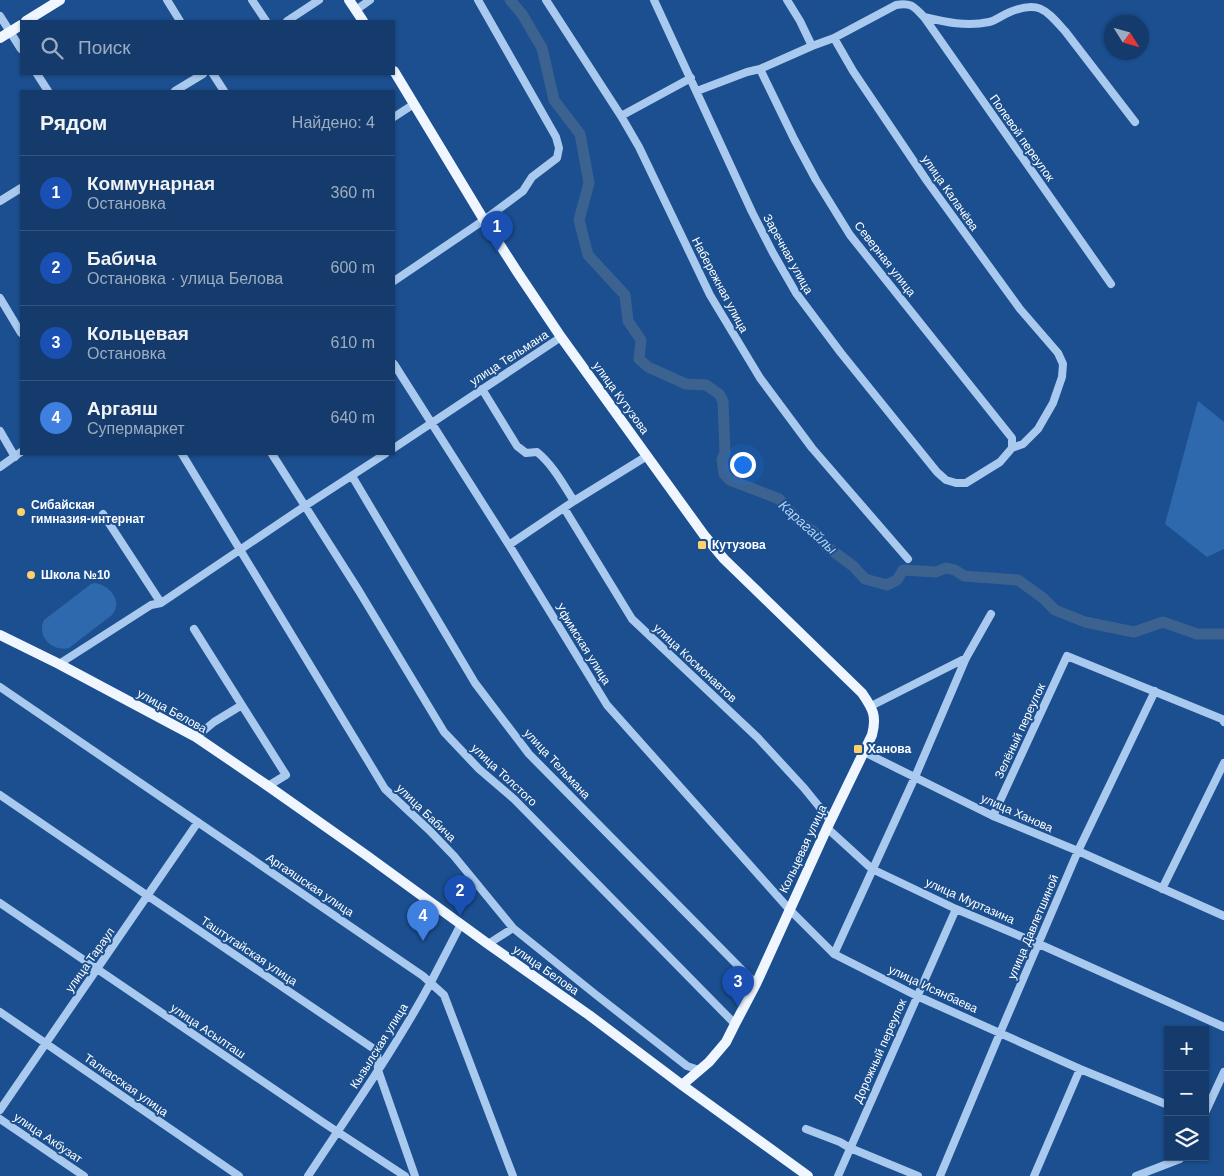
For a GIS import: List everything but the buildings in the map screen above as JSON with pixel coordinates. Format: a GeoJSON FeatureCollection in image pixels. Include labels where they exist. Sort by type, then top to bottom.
{"type":"FeatureCollection","features":[{"type":"Feature","properties":{"kind":"main road"},"geometry":{"type":"LineString","coordinates":[[28,20],[60,0]]}},
{"type":"Feature","properties":{"kind":"main road"},"geometry":{"type":"LineString","coordinates":[[349,0],[362,20]]}},
{"type":"Feature","properties":{"kind":"main road"},"geometry":{"type":"LineString","coordinates":[[0,38],[20,26]]}},
{"type":"Feature","properties":{"kind":"main road","name":"улица Кутузова"},"geometry":{"type":"LineString","coordinates":[[395,73],[518,273],[704,535],[724,559],[862,693],[872,706]]}},
{"type":"Feature","properties":{"kind":"main road","name":"улица Белова"},"geometry":{"type":"LineString","coordinates":[[0,635],[59,664],[196,737],[366,855],[589,1015],[808,1176]]}},
{"type":"Feature","properties":{"kind":"main road","name":"Кольцевая улица"},"geometry":{"type":"LineString","coordinates":[[682,1085],[709,1062],[726,1042],[736,1024],[828,824],[872,735],[874,713],[872,706]]}},
{"type":"Feature","properties":{"kind":"street"},"geometry":{"type":"LineString","coordinates":[[167,0],[179,20]]}},
{"type":"Feature","properties":{"kind":"street"},"geometry":{"type":"LineString","coordinates":[[252,0],[265,20]]}},
{"type":"Feature","properties":{"kind":"street"},"geometry":{"type":"LineString","coordinates":[[289,20],[319,0]]}},
{"type":"Feature","properties":{"kind":"street"},"geometry":{"type":"LineString","coordinates":[[356,10],[370,0]]}},
{"type":"Feature","properties":{"kind":"street"},"geometry":{"type":"LineString","coordinates":[[395,280],[523,191],[532,177],[557,158],[556,137],[478,0]]}},
{"type":"Feature","properties":{"kind":"street","name":"Набережная улица"},"geometry":{"type":"LineString","coordinates":[[546,0],[639,147],[710,295],[760,378],[812,448],[908,559]]}},
{"type":"Feature","properties":{"kind":"street","name":"Заречная улица"},"geometry":{"type":"LineString","coordinates":[[654,0],[752,212],[773,253],[796,293],[841,353],[937,472],[946,480],[966,483],[1000,462],[1012,448]]}},
{"type":"Feature","properties":{"kind":"street"},"geometry":{"type":"LineString","coordinates":[[787,0],[812,46]]}},
{"type":"Feature","properties":{"kind":"street","name":"Полевой переулок"},"geometry":{"type":"LineString","coordinates":[[834,38],[896,5],[905,4],[914,7],[924,17],[1111,284]]}},
{"type":"Feature","properties":{"kind":"street"},"geometry":{"type":"LineString","coordinates":[[924,17],[950,24],[977,24],[997,20],[1008,13],[1022,8],[1033,6],[1042,8],[1065,31],[1135,122]]}},
{"type":"Feature","properties":{"kind":"street"},"geometry":{"type":"LineString","coordinates":[[0,16],[20,47]]}},
{"type":"Feature","properties":{"kind":"street"},"geometry":{"type":"LineString","coordinates":[[697,91],[760,69],[834,38]]}},
{"type":"Feature","properties":{"kind":"street","name":"улица Калачёва"},"geometry":{"type":"LineString","coordinates":[[834,38],[853,71],[926,181],[1020,309],[1058,353],[1063,364],[1062,377],[1053,403],[1038,429],[1023,444],[1012,448]]}},
{"type":"Feature","properties":{"kind":"street","name":"Северная улица"},"geometry":{"type":"LineString","coordinates":[[760,69],[816,180],[850,235],[1012,438],[1012,448]]}},
{"type":"Feature","properties":{"kind":"street"},"geometry":{"type":"LineString","coordinates":[[38,75],[47,90]]}},
{"type":"Feature","properties":{"kind":"street"},"geometry":{"type":"LineString","coordinates":[[177,90],[201,75]]}},
{"type":"Feature","properties":{"kind":"street"},"geometry":{"type":"LineString","coordinates":[[214,75],[223,90]]}},
{"type":"Feature","properties":{"kind":"street"},"geometry":{"type":"LineString","coordinates":[[621,116],[691,78]]}},
{"type":"Feature","properties":{"kind":"street"},"geometry":{"type":"LineString","coordinates":[[395,116],[414,104]]}},
{"type":"Feature","properties":{"kind":"street"},"geometry":{"type":"LineString","coordinates":[[0,201],[20,189]]}},
{"type":"Feature","properties":{"kind":"street"},"geometry":{"type":"LineString","coordinates":[[0,298],[20,331]]}},
{"type":"Feature","properties":{"kind":"street","name":"улица Тельмана"},"geometry":{"type":"LineString","coordinates":[[395,447],[562,337]]}},
{"type":"Feature","properties":{"kind":"street","name":"Уфимская улица"},"geometry":{"type":"LineString","coordinates":[[395,366],[607,704],[789,909]]}},
{"type":"Feature","properties":{"kind":"street"},"geometry":{"type":"LineString","coordinates":[[482,389],[517,446],[526,453],[537,452],[544,458],[561,479],[574,501]]}},
{"type":"Feature","properties":{"kind":"street"},"geometry":{"type":"LineString","coordinates":[[0,431],[18,454],[0,467]]}},
{"type":"Feature","properties":{"kind":"street","name":"улица Бабича"},"geometry":{"type":"LineString","coordinates":[[183,455],[385,790],[429,830],[454,856],[513,928],[687,1066],[699,1070]]}},
{"type":"Feature","properties":{"kind":"street","name":"улица Толстого"},"geometry":{"type":"LineString","coordinates":[[273,455],[444,732],[479,769],[514,799],[736,1024]]}},
{"type":"Feature","properties":{"kind":"street"},"geometry":{"type":"LineString","coordinates":[[59,664],[151,605],[161,603],[384,455]]}},
{"type":"Feature","properties":{"kind":"street"},"geometry":{"type":"LineString","coordinates":[[509,545],[574,501],[647,456]]}},
{"type":"Feature","properties":{"kind":"street","name":"улица Тельмана"},"geometry":{"type":"LineString","coordinates":[[352,476],[475,683],[529,754],[756,984]]}},
{"type":"Feature","properties":{"kind":"street","name":"улица Космонавтов"},"geometry":{"type":"LineString","coordinates":[[564,508],[632,619],[758,738],[804,788],[828,824]]}},
{"type":"Feature","properties":{"kind":"street"},"geometry":{"type":"LineString","coordinates":[[103,514],[161,603]]}},
{"type":"Feature","properties":{"kind":"street"},"geometry":{"type":"LineString","coordinates":[[834,954],[915,777],[966,658],[991,614]]}},
{"type":"Feature","properties":{"kind":"street"},"geometry":{"type":"LineString","coordinates":[[194,629],[286,776],[268,786]]}},
{"type":"Feature","properties":{"kind":"street","name":"Зелёный переулок"},"geometry":{"type":"LineString","coordinates":[[994,816],[1067,656],[1155,691]]}},
{"type":"Feature","properties":{"kind":"street"},"geometry":{"type":"LineString","coordinates":[[872,706],[966,658]]}},
{"type":"Feature","properties":{"kind":"street","name":"Аргаяшская улица"},"geometry":{"type":"LineString","coordinates":[[0,687],[422,976],[444,994],[514,1176]]}},
{"type":"Feature","properties":{"kind":"street"},"geometry":{"type":"LineString","coordinates":[[1155,691],[1222,719],[1224,722]]}},
{"type":"Feature","properties":{"kind":"street","name":"улица Давлетшиной"},"geometry":{"type":"LineString","coordinates":[[940,1176],[1078,851],[1155,691]]}},
{"type":"Feature","properties":{"kind":"street"},"geometry":{"type":"LineString","coordinates":[[196,737],[214,722],[242,705]]}},
{"type":"Feature","properties":{"kind":"street","name":"улица Ханова"},"geometry":{"type":"LineString","coordinates":[[864,752],[994,816],[1224,916]]}},
{"type":"Feature","properties":{"kind":"street"},"geometry":{"type":"LineString","coordinates":[[1162,889],[1224,763]]}},
{"type":"Feature","properties":{"kind":"street","name":"Таштугайская улица"},"geometry":{"type":"LineString","coordinates":[[0,794],[377,1051],[378,1070],[415,1176]]}},
{"type":"Feature","properties":{"kind":"street","name":"улица Тараул"},"geometry":{"type":"LineString","coordinates":[[0,1110],[198,822]]}},
{"type":"Feature","properties":{"kind":"street","name":"улица Муртазина"},"geometry":{"type":"LineString","coordinates":[[828,824],[872,869],[956,909],[1224,1027]]}},
{"type":"Feature","properties":{"kind":"street","name":"улица Асылташ"},"geometry":{"type":"LineString","coordinates":[[0,903],[405,1176]]}},
{"type":"Feature","properties":{"kind":"street","name":"улица Исянбаева"},"geometry":{"type":"LineString","coordinates":[[789,909],[834,954],[917,996],[1080,1069],[1164,1103]]}},
{"type":"Feature","properties":{"kind":"street","name":"Дорожный переулок"},"geometry":{"type":"LineString","coordinates":[[838,1176],[956,909]]}},
{"type":"Feature","properties":{"kind":"street","name":"Кызылская улица"},"geometry":{"type":"LineString","coordinates":[[308,1176],[378,1070],[431,983],[460,924]]}},
{"type":"Feature","properties":{"kind":"street"},"geometry":{"type":"LineString","coordinates":[[488,944],[513,928]]}},
{"type":"Feature","properties":{"kind":"street","name":"Талкасская улица"},"geometry":{"type":"LineString","coordinates":[[0,1012],[239,1176]]}},
{"type":"Feature","properties":{"kind":"street"},"geometry":{"type":"LineString","coordinates":[[1034,1176],[1080,1069]]}},
{"type":"Feature","properties":{"kind":"street"},"geometry":{"type":"LineString","coordinates":[[1209,1104],[1224,1072]]}},
{"type":"Feature","properties":{"kind":"street","name":"улица Акбузат"},"geometry":{"type":"LineString","coordinates":[[0,1119],[84,1176]]}},
{"type":"Feature","properties":{"kind":"street"},"geometry":{"type":"LineString","coordinates":[[806,1128],[918,1176]]}},
{"type":"Feature","properties":{"kind":"street"},"geometry":{"type":"LineString","coordinates":[[1136,1176],[1177,1161]]}},
{"type":"Feature","properties":{"kind":"shaded area"},"geometry":{"type":"Polygon","coordinates":[[[1198,401],[1224,422],[1224,549],[1207,557],[1165,524],[1198,401]]]}},
{"type":"Feature","properties":{"kind":"shaded area"},"geometry":{"type":"Polygon","coordinates":[[[95,583],[110,590],[116,599],[115,610],[112,615],[69,648],[57,648],[47,642],[42,632],[44,620],[91,584],[95,583]]]}},
{"type":"Feature","properties":{"kind":"waterway","name":"Карагайлы"},"geometry":{"type":"LineString","coordinates":[[510,0],[522,14],[542,48],[554,100],[580,134],[589,183],[579,220],[588,255],[625,295],[628,321],[641,340],[639,359],[648,367],[686,384],[706,385],[719,394],[723,401],[725,453],[722,460],[724,474],[730,480],[779,499],[799,521],[815,533],[826,546],[853,566],[865,579],[887,585],[897,580],[903,570],[936,572],[946,568],[955,570],[964,576],[1018,580],[1043,598],[1055,610],[1085,622],[1134,632],[1163,622],[1197,634],[1224,634]]}},
{"type":"Feature","properties":{"kind":"place","name":"Коммунарная"},"geometry":{"type":"Point","coordinates":[497,252]}},
{"type":"Feature","properties":{"kind":"place","name":"Сибайская гимназия-интернат"},"geometry":{"type":"Point","coordinates":[21,512]}},
{"type":"Feature","properties":{"kind":"place","name":"Кутузова"},"geometry":{"type":"Point","coordinates":[702,545]}},
{"type":"Feature","properties":{"kind":"place","name":"Школа №10"},"geometry":{"type":"Point","coordinates":[31,575]}},
{"type":"Feature","properties":{"kind":"place","name":"Ханова"},"geometry":{"type":"Point","coordinates":[858,749]}},
{"type":"Feature","properties":{"kind":"place","name":"Бабича"},"geometry":{"type":"Point","coordinates":[460,916]}},
{"type":"Feature","properties":{"kind":"place","name":"Аргаяш"},"geometry":{"type":"Point","coordinates":[423,941]}},
{"type":"Feature","properties":{"kind":"place","name":"Кольцевая"},"geometry":{"type":"Point","coordinates":[738,1007]}}]}
